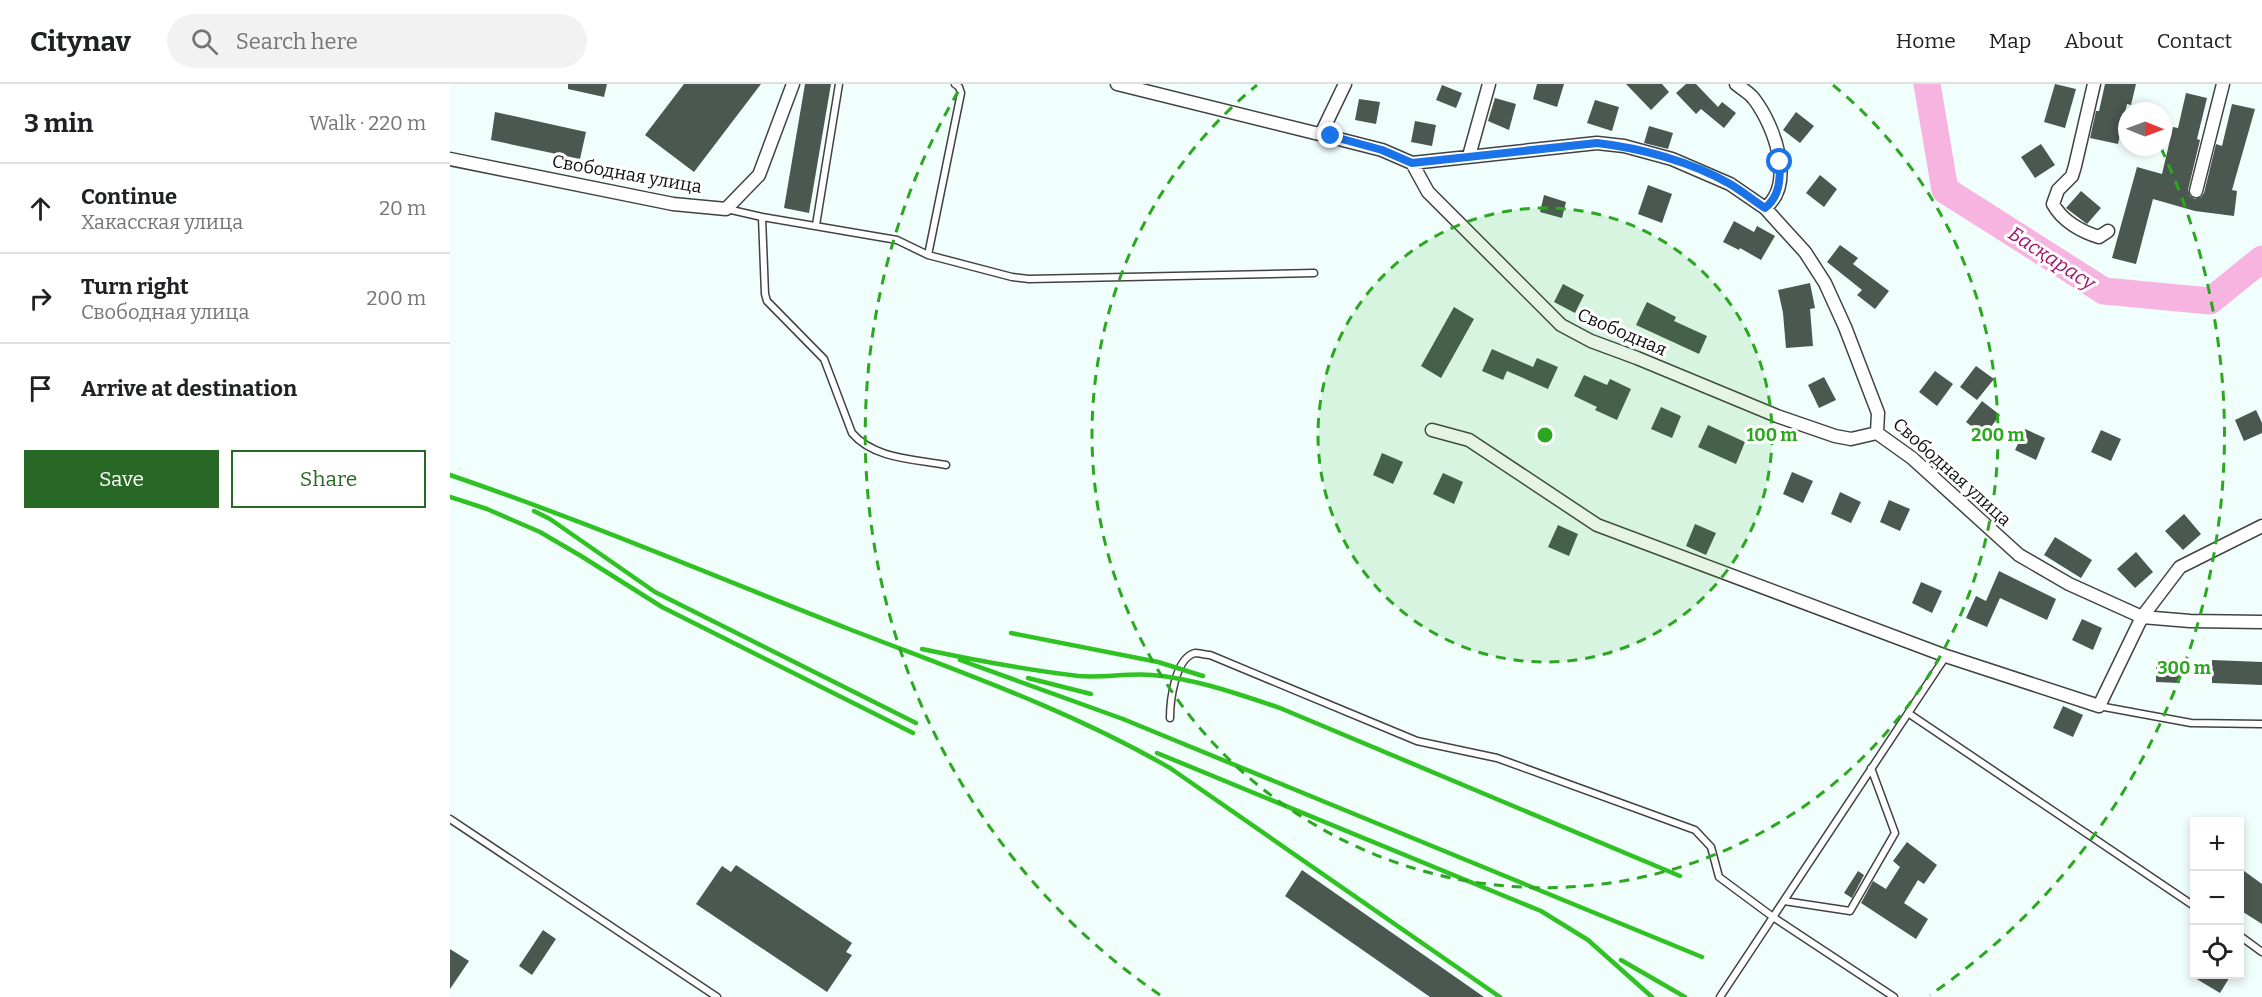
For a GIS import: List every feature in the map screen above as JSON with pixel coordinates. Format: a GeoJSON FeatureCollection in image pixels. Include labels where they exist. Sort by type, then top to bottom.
{"type":"FeatureCollection","features":[{"type":"Feature","properties":{"kind":"street"},"geometry":{"type":"LineString","coordinates":[[726,209],[759,175],[792,84]]}},
{"type":"Feature","properties":{"kind":"street"},"geometry":{"type":"LineString","coordinates":[[1117,84],[1382,150],[1412,163]]}},
{"type":"Feature","properties":{"kind":"street"},"geometry":{"type":"LineString","coordinates":[[1321,134],[1345,84]]}},
{"type":"Feature","properties":{"kind":"street"},"geometry":{"type":"LineString","coordinates":[[1469,156],[1489,84]]}},
{"type":"Feature","properties":{"kind":"street"},"geometry":{"type":"LineString","coordinates":[[1736,84],[1753,97],[1772,128],[1780,162],[1777,193],[1773,201],[1765,208]]}},
{"type":"Feature","properties":{"kind":"street"},"geometry":{"type":"LineString","coordinates":[[2094,84],[2072,176],[2058,190],[2053,204],[2057,211],[2084,232],[2099,237],[2108,231]]}},
{"type":"Feature","properties":{"kind":"street"},"geometry":{"type":"LineString","coordinates":[[2196,191],[2223,84]]}},
{"type":"Feature","properties":{"kind":"street","name":"Свободная улица"},"geometry":{"type":"LineString","coordinates":[[1412,163],[1597,143],[1624,146],[1672,159],[1730,184],[1765,208],[1805,252],[1825,283],[1845,327],[1878,413],[1878,433],[1912,458],[2019,555],[2069,584],[2142,616],[2190,621],[2262,622]]}},
{"type":"Feature","properties":{"kind":"street","name":"Свободная улица"},"geometry":{"type":"LineString","coordinates":[[450,159],[674,204],[726,209]]}},
{"type":"Feature","properties":{"kind":"street","name":"Свободная"},"geometry":{"type":"LineString","coordinates":[[1412,163],[1428,192],[1561,324],[1591,341],[1777,416],[1835,436],[1851,439],[1878,433]]}},
{"type":"Feature","properties":{"kind":"street"},"geometry":{"type":"LineString","coordinates":[[1432,430],[1469,440],[1597,525],[1946,657],[2099,706],[2142,616],[2180,567],[2262,526]]}},
{"type":"Feature","properties":{"kind":"lane"},"geometry":{"type":"LineString","coordinates":[[816,225],[839,84]]}},
{"type":"Feature","properties":{"kind":"lane"},"geometry":{"type":"LineString","coordinates":[[928,255],[961,93],[955,84]]}},
{"type":"Feature","properties":{"kind":"lane"},"geometry":{"type":"LineString","coordinates":[[726,209],[897,240],[928,255],[1012,277],[1029,279],[1314,273]]}},
{"type":"Feature","properties":{"kind":"lane"},"geometry":{"type":"LineString","coordinates":[[762,217],[767,301],[824,359],[852,433],[860,443],[884,454],[946,465]]}},
{"type":"Feature","properties":{"kind":"lane"},"geometry":{"type":"LineString","coordinates":[[1170,718],[1170,695],[1184,660],[1195,653],[1210,655],[1417,741],[1497,758],[1695,830],[1711,847],[1719,877],[1773,917],[1894,997]]}},
{"type":"Feature","properties":{"kind":"lane"},"geometry":{"type":"LineString","coordinates":[[1720,997],[1946,657]]}},
{"type":"Feature","properties":{"kind":"lane"},"geometry":{"type":"LineString","coordinates":[[2099,706],[2191,723],[2262,724]]}},
{"type":"Feature","properties":{"kind":"lane"},"geometry":{"type":"LineString","coordinates":[[1908,713],[2190,903]]}},
{"type":"Feature","properties":{"kind":"lane"},"geometry":{"type":"LineString","coordinates":[[1784,901],[1850,911],[1895,833],[1871,768]]}},
{"type":"Feature","properties":{"kind":"lane"},"geometry":{"type":"LineString","coordinates":[[450,819],[717,997]]}},
{"type":"Feature","properties":{"kind":"lane"},"geometry":{"type":"LineString","coordinates":[[2244,939],[2262,952]]}},
{"type":"Feature","properties":{"kind":"building"},"geometry":{"type":"Polygon","coordinates":[[[568,84],[607,84],[604,97],[568,89],[568,84]]]}},
{"type":"Feature","properties":{"kind":"building"},"geometry":{"type":"Polygon","coordinates":[[[684,84],[761,84],[694,172],[645,135],[684,84]]]}},
{"type":"Feature","properties":{"kind":"building"},"geometry":{"type":"Polygon","coordinates":[[[805,84],[831,84],[809,213],[784,208],[805,84]]]}},
{"type":"Feature","properties":{"kind":"building"},"geometry":{"type":"Polygon","coordinates":[[[1537,84],[1564,84],[1557,107],[1533,99],[1537,84]]]}},
{"type":"Feature","properties":{"kind":"building"},"geometry":{"type":"Polygon","coordinates":[[[1626,84],[1662,84],[1669,92],[1651,110],[1626,84]]]}},
{"type":"Feature","properties":{"kind":"building"},"geometry":{"type":"Polygon","coordinates":[[[1686,84],[1696,84],[1718,107],[1722,102],[1736,113],[1724,128],[1701,109],[1696,114],[1676,93],[1686,84]]]}},
{"type":"Feature","properties":{"kind":"building"},"geometry":{"type":"Polygon","coordinates":[[[2055,84],[2076,89],[2065,128],[2044,122],[2055,84]]]}},
{"type":"Feature","properties":{"kind":"building"},"geometry":{"type":"Polygon","coordinates":[[[2105,84],[2136,84],[2132,102],[2118,102],[2118,144],[2090,138],[2096,111],[2099,111],[2105,84]]]}},
{"type":"Feature","properties":{"kind":"building"},"geometry":{"type":"Polygon","coordinates":[[[1442,85],[1462,93],[1456,108],[1436,100],[1442,85]]]}},
{"type":"Feature","properties":{"kind":"building"},"geometry":{"type":"Polygon","coordinates":[[[2186,93],[2207,98],[2188,190],[2190,196],[2195,199],[2204,193],[2216,144],[2222,146],[2232,104],[2255,109],[2232,190],[2237,191],[2234,216],[2195,211],[2153,199],[2136,264],[2112,258],[2137,167],[2162,174],[2166,156],[2172,156],[2173,127],[2178,128],[2186,93]]]}},
{"type":"Feature","properties":{"kind":"building"},"geometry":{"type":"Polygon","coordinates":[[[1495,98],[1516,104],[1509,130],[1488,121],[1495,98]]]}},
{"type":"Feature","properties":{"kind":"building"},"geometry":{"type":"Polygon","coordinates":[[[1359,99],[1380,102],[1376,124],[1355,120],[1359,99]]]}},
{"type":"Feature","properties":{"kind":"building"},"geometry":{"type":"Polygon","coordinates":[[[1595,100],[1619,107],[1612,131],[1587,123],[1595,100]]]}},
{"type":"Feature","properties":{"kind":"building"},"geometry":{"type":"Polygon","coordinates":[[[495,112],[586,132],[580,159],[491,140],[495,112]]]}},
{"type":"Feature","properties":{"kind":"building"},"geometry":{"type":"Polygon","coordinates":[[[1796,112],[1814,126],[1800,143],[1783,130],[1796,112]]]}},
{"type":"Feature","properties":{"kind":"building"},"geometry":{"type":"Polygon","coordinates":[[[1415,121],[1436,125],[1432,146],[1411,142],[1415,121]]]}},
{"type":"Feature","properties":{"kind":"building"},"geometry":{"type":"Polygon","coordinates":[[[1649,126],[1673,133],[1668,149],[1644,143],[1649,126]]]}},
{"type":"Feature","properties":{"kind":"building"},"geometry":{"type":"Polygon","coordinates":[[[2041,144],[2055,165],[2035,178],[2021,157],[2041,144]]]}},
{"type":"Feature","properties":{"kind":"building"},"geometry":{"type":"Polygon","coordinates":[[[1820,175],[1837,189],[1824,207],[1806,193],[1820,175]]]}},
{"type":"Feature","properties":{"kind":"building"},"geometry":{"type":"Polygon","coordinates":[[[1648,185],[1672,194],[1662,223],[1638,214],[1648,185]]]}},
{"type":"Feature","properties":{"kind":"building"},"geometry":{"type":"Polygon","coordinates":[[[2081,191],[2101,208],[2087,224],[2066,208],[2081,191]]]}},
{"type":"Feature","properties":{"kind":"building"},"geometry":{"type":"Polygon","coordinates":[[[1544,195],[1566,202],[1562,218],[1540,212],[1544,195]]]}},
{"type":"Feature","properties":{"kind":"building"},"geometry":{"type":"Polygon","coordinates":[[[1734,221],[1754,232],[1757,226],[1775,236],[1761,260],[1740,248],[1739,250],[1723,242],[1734,221]]]}},
{"type":"Feature","properties":{"kind":"building"},"geometry":{"type":"Polygon","coordinates":[[[1840,245],[1858,258],[1853,264],[1889,291],[1875,309],[1857,295],[1862,290],[1827,262],[1840,245]]]}},
{"type":"Feature","properties":{"kind":"building"},"geometry":{"type":"Polygon","coordinates":[[[1810,283],[1815,308],[1810,309],[1813,346],[1786,348],[1783,313],[1778,290],[1810,283]]]}},
{"type":"Feature","properties":{"kind":"building"},"geometry":{"type":"Polygon","coordinates":[[[1563,284],[1584,295],[1575,313],[1554,302],[1563,284]]]}},
{"type":"Feature","properties":{"kind":"building"},"geometry":{"type":"Polygon","coordinates":[[[1647,302],[1676,317],[1674,321],[1707,336],[1699,354],[1636,325],[1647,302]]]}},
{"type":"Feature","properties":{"kind":"building"},"geometry":{"type":"Polygon","coordinates":[[[1454,307],[1474,319],[1441,378],[1421,366],[1454,307]]]}},
{"type":"Feature","properties":{"kind":"building"},"geometry":{"type":"Polygon","coordinates":[[[1492,349],[1533,367],[1537,358],[1558,367],[1548,389],[1507,371],[1503,380],[1482,371],[1492,349]]]}},
{"type":"Feature","properties":{"kind":"building"},"geometry":{"type":"Polygon","coordinates":[[[1976,366],[1994,379],[1977,400],[1960,387],[1976,366]]]}},
{"type":"Feature","properties":{"kind":"building"},"geometry":{"type":"Polygon","coordinates":[[[1935,371],[1953,384],[1937,406],[1919,392],[1935,371]]]}},
{"type":"Feature","properties":{"kind":"building"},"geometry":{"type":"Polygon","coordinates":[[[1584,375],[1607,385],[1610,379],[1631,389],[1617,420],[1595,410],[1597,407],[1574,396],[1584,375]]]}},
{"type":"Feature","properties":{"kind":"building"},"geometry":{"type":"Polygon","coordinates":[[[1824,377],[1836,400],[1819,408],[1808,385],[1824,377]]]}},
{"type":"Feature","properties":{"kind":"building"},"geometry":{"type":"Polygon","coordinates":[[[1982,401],[2000,415],[1984,436],[1966,422],[1982,401]]]}},
{"type":"Feature","properties":{"kind":"building"},"geometry":{"type":"Polygon","coordinates":[[[1661,407],[1681,416],[1672,438],[1651,429],[1661,407]]]}},
{"type":"Feature","properties":{"kind":"building"},"geometry":{"type":"Polygon","coordinates":[[[2256,410],[2262,423],[2262,433],[2244,441],[2235,420],[2256,410]]]}},
{"type":"Feature","properties":{"kind":"building"},"geometry":{"type":"Polygon","coordinates":[[[1708,425],[1745,442],[1736,464],[1698,447],[1708,425]]]}},
{"type":"Feature","properties":{"kind":"building"},"geometry":{"type":"Polygon","coordinates":[[[2025,429],[2045,438],[2036,460],[2015,450],[2025,429]]]}},
{"type":"Feature","properties":{"kind":"building"},"geometry":{"type":"Polygon","coordinates":[[[2101,430],[2121,439],[2111,461],[2091,452],[2101,430]]]}},
{"type":"Feature","properties":{"kind":"building"},"geometry":{"type":"Polygon","coordinates":[[[1382,453],[1403,462],[1393,484],[1373,475],[1382,453]]]}},
{"type":"Feature","properties":{"kind":"building"},"geometry":{"type":"Polygon","coordinates":[[[1792,472],[1813,481],[1803,503],[1783,494],[1792,472]]]}},
{"type":"Feature","properties":{"kind":"building"},"geometry":{"type":"Polygon","coordinates":[[[1443,473],[1463,482],[1454,504],[1433,494],[1443,473]]]}},
{"type":"Feature","properties":{"kind":"building"},"geometry":{"type":"Polygon","coordinates":[[[1840,492],[1861,502],[1851,523],[1831,514],[1840,492]]]}},
{"type":"Feature","properties":{"kind":"building"},"geometry":{"type":"Polygon","coordinates":[[[1889,500],[1910,509],[1900,531],[1880,522],[1889,500]]]}},
{"type":"Feature","properties":{"kind":"building"},"geometry":{"type":"Polygon","coordinates":[[[2184,514],[2201,534],[2183,550],[2165,531],[2184,514]]]}},
{"type":"Feature","properties":{"kind":"building"},"geometry":{"type":"Polygon","coordinates":[[[1695,524],[1716,533],[1706,555],[1686,546],[1695,524]]]}},
{"type":"Feature","properties":{"kind":"building"},"geometry":{"type":"Polygon","coordinates":[[[1558,525],[1578,534],[1569,556],[1548,547],[1558,525]]]}},
{"type":"Feature","properties":{"kind":"building"},"geometry":{"type":"Polygon","coordinates":[[[2055,537],[2092,560],[2081,578],[2044,555],[2055,537]]]}},
{"type":"Feature","properties":{"kind":"building"},"geometry":{"type":"Polygon","coordinates":[[[2136,552],[2153,572],[2135,588],[2117,569],[2136,552]]]}},
{"type":"Feature","properties":{"kind":"building"},"geometry":{"type":"Polygon","coordinates":[[[1999,571],[2056,599],[2047,620],[2000,598],[1987,627],[1966,618],[1976,596],[1986,601],[1999,571]]]}},
{"type":"Feature","properties":{"kind":"building"},"geometry":{"type":"Polygon","coordinates":[[[1921,582],[1942,591],[1932,613],[1912,603],[1921,582]]]}},
{"type":"Feature","properties":{"kind":"building"},"geometry":{"type":"Polygon","coordinates":[[[2082,619],[2102,628],[2093,650],[2072,640],[2082,619]]]}},
{"type":"Feature","properties":{"kind":"building"},"geometry":{"type":"Polygon","coordinates":[[[2156,659],[2180,660],[2180,683],[2156,682],[2156,659]]]}},
{"type":"Feature","properties":{"kind":"building"},"geometry":{"type":"Polygon","coordinates":[[[2212,660],[2262,662],[2262,685],[2212,683],[2212,660]]]}},
{"type":"Feature","properties":{"kind":"building"},"geometry":{"type":"Polygon","coordinates":[[[2063,706],[2083,715],[2073,737],[2053,728],[2063,706]]]}},
{"type":"Feature","properties":{"kind":"building"},"geometry":{"type":"Polygon","coordinates":[[[1907,842],[1937,865],[1924,884],[1918,880],[1904,903],[1928,919],[1916,939],[1861,903],[1873,881],[1886,889],[1900,867],[1893,861],[1907,842]]]}},
{"type":"Feature","properties":{"kind":"building"},"geometry":{"type":"Polygon","coordinates":[[[736,865],[852,943],[846,952],[852,955],[827,992],[696,904],[722,866],[731,872],[736,865]]]}},
{"type":"Feature","properties":{"kind":"building"},"geometry":{"type":"Polygon","coordinates":[[[1302,870],[1484,997],[1430,997],[1285,896],[1302,870]]]}},
{"type":"Feature","properties":{"kind":"building"},"geometry":{"type":"Polygon","coordinates":[[[1858,871],[1864,875],[1852,898],[1844,893],[1858,871]]]}},
{"type":"Feature","properties":{"kind":"building"},"geometry":{"type":"Polygon","coordinates":[[[2244,871],[2262,884],[2262,924],[2244,913],[2244,871]]]}},
{"type":"Feature","properties":{"kind":"building"},"geometry":{"type":"Polygon","coordinates":[[[543,930],[556,939],[532,975],[519,966],[543,930]]]}},
{"type":"Feature","properties":{"kind":"building"},"geometry":{"type":"Polygon","coordinates":[[[450,949],[469,961],[450,989],[450,949]]]}},
{"type":"Feature","properties":{"kind":"building"},"geometry":{"type":"Polygon","coordinates":[[[2197,979],[2229,979],[2220,993],[2197,979]]]}},
{"type":"Feature","properties":{"kind":"waterway","name":"Басқарасу"},"geometry":{"type":"LineString","coordinates":[[1927,84],[1945,190],[2104,291],[2210,301],[2262,259]]}},
{"type":"Feature","properties":{"kind":"railway"},"geometry":{"type":"LineString","coordinates":[[450,475],[601,530],[971,676],[1092,727],[1170,768],[1500,997]]}},
{"type":"Feature","properties":{"kind":"railway"},"geometry":{"type":"LineString","coordinates":[[450,497],[487,509],[540,532],[662,607],[913,733]]}},
{"type":"Feature","properties":{"kind":"railway"},"geometry":{"type":"LineString","coordinates":[[534,511],[550,519],[655,592],[916,723]]}},
{"type":"Feature","properties":{"kind":"railway"},"geometry":{"type":"LineString","coordinates":[[1011,633],[1158,662],[1203,676]]}},
{"type":"Feature","properties":{"kind":"railway"},"geometry":{"type":"LineString","coordinates":[[922,649],[1039,671],[1079,676],[1169,677],[1233,692],[1280,708],[1680,876]]}},
{"type":"Feature","properties":{"kind":"railway"},"geometry":{"type":"LineString","coordinates":[[960,660],[1123,719],[1702,957]]}},
{"type":"Feature","properties":{"kind":"railway"},"geometry":{"type":"LineString","coordinates":[[1028,678],[1091,694]]}},
{"type":"Feature","properties":{"kind":"railway"},"geometry":{"type":"LineString","coordinates":[[1157,753],[1541,911],[1588,940],[1652,997]]}},
{"type":"Feature","properties":{"kind":"railway"},"geometry":{"type":"LineString","coordinates":[[1621,960],[1685,997]]}},
{"type":"Feature","properties":{"kind":"route"},"geometry":{"type":"LineString","coordinates":[[1331,136],[1382,150],[1412,163],[1597,143],[1624,146],[1672,159],[1730,184],[1765,208],[1773,201],[1777,193],[1780,162]]}}]}
